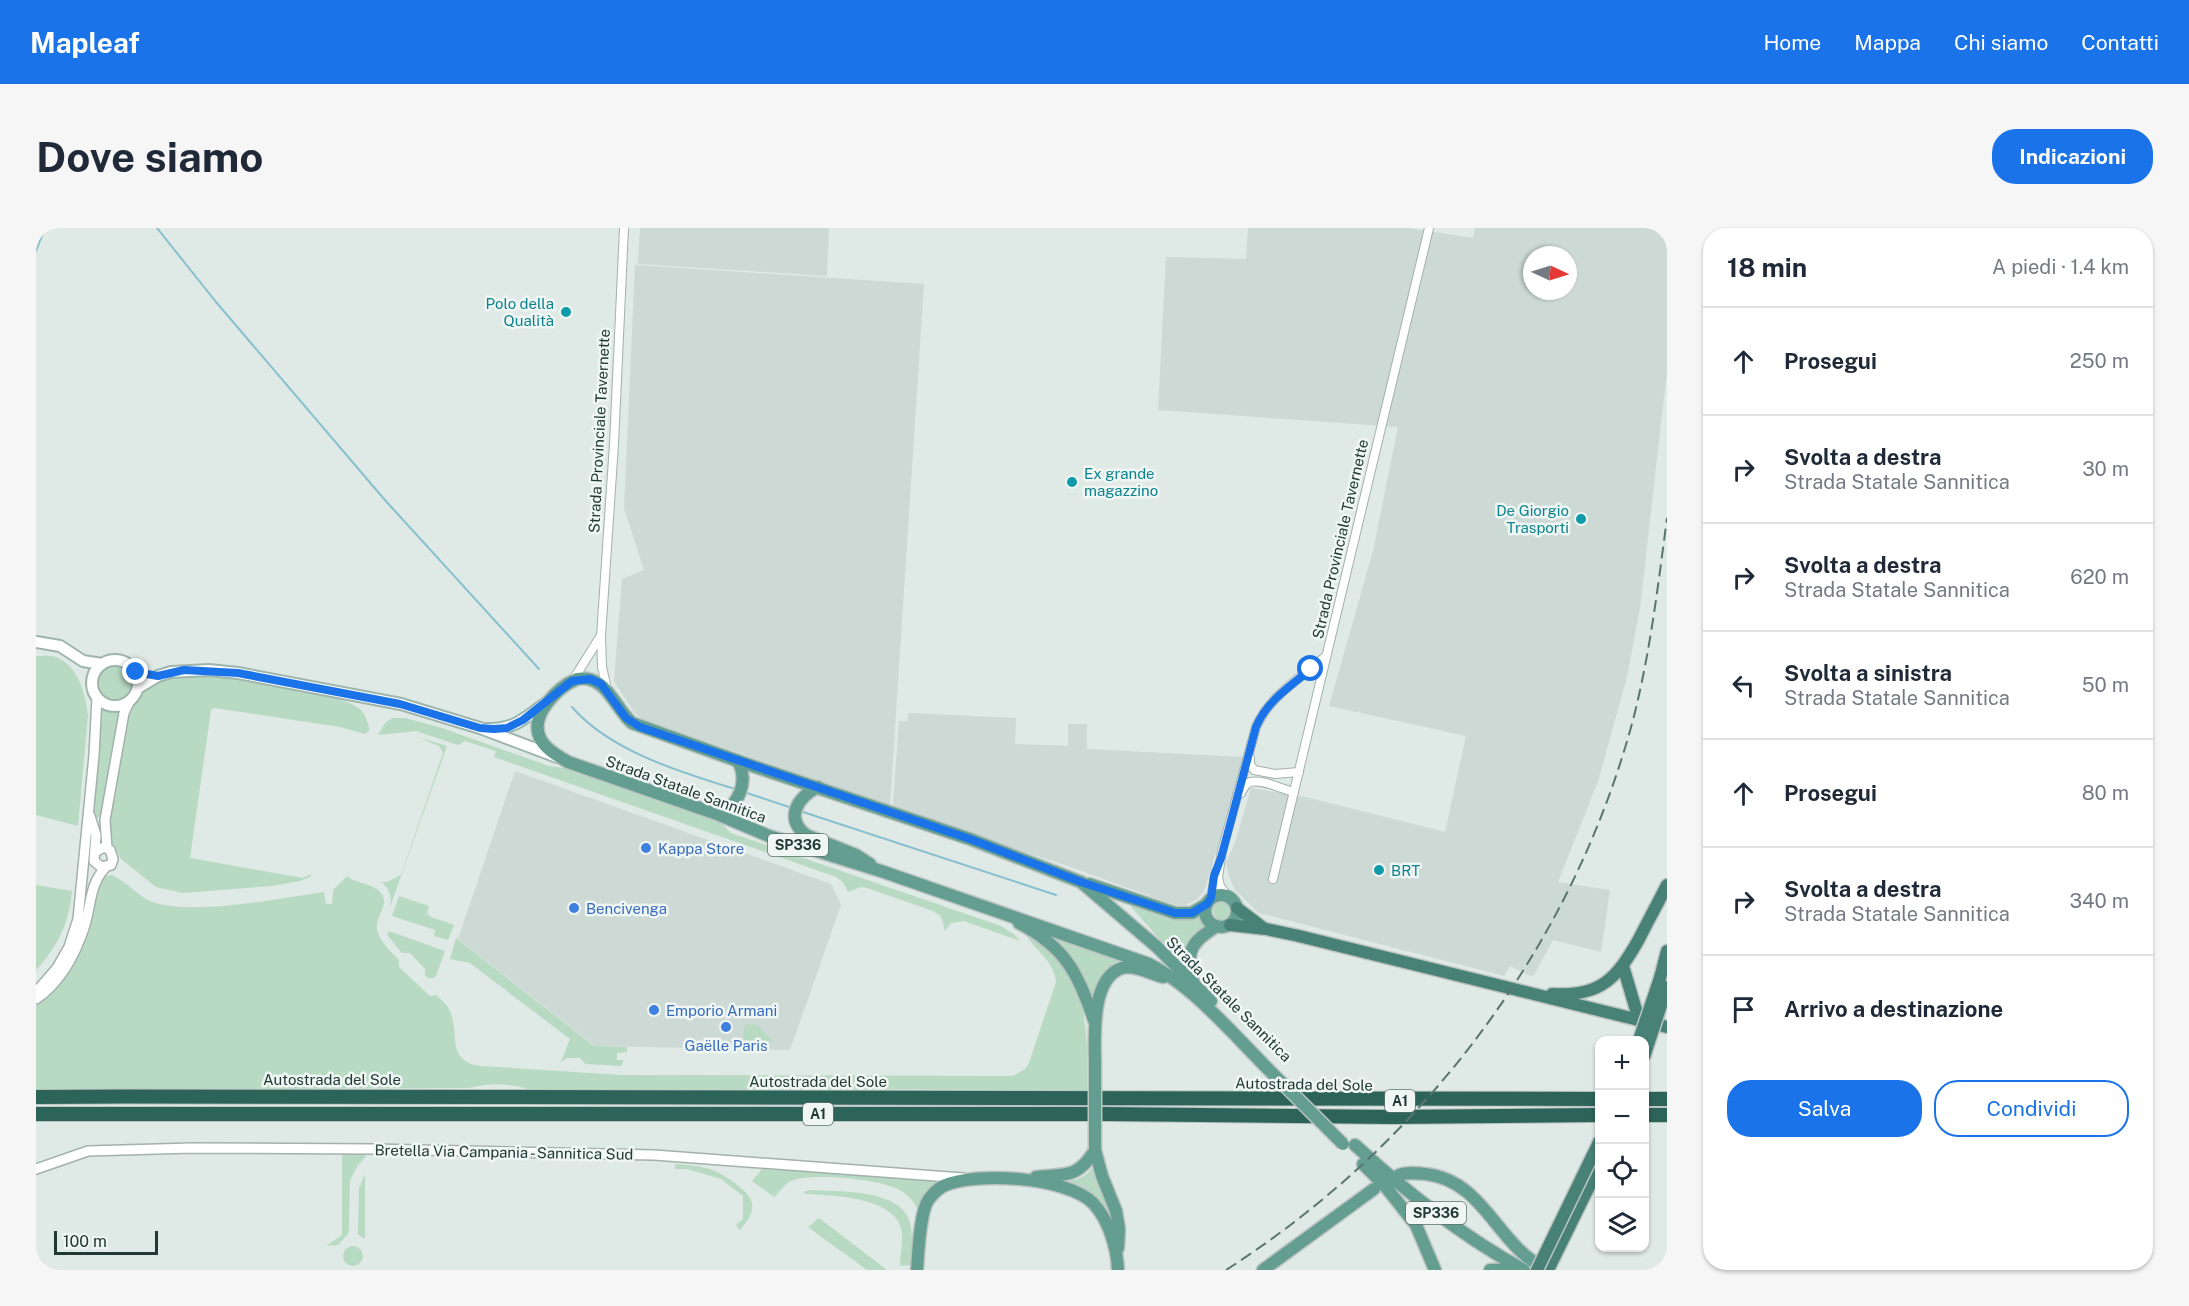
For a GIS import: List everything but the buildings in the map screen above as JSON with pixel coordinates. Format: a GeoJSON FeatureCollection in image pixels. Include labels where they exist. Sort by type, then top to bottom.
{"type":"FeatureCollection","features":[{"type":"Feature","properties":{"kind":"highway"},"geometry":{"type":"LineString","coordinates":[[1527,992],[1578,993],[1599,986],[1623,966],[1667,885]]}},
{"type":"Feature","properties":{"kind":"highway"},"geometry":{"type":"LineString","coordinates":[[1238,908],[1266,929]]}},
{"type":"Feature","properties":{"kind":"highway"},"geometry":{"type":"LineString","coordinates":[[1223,926],[1266,929],[1667,1027]]}},
{"type":"Feature","properties":{"kind":"highway"},"geometry":{"type":"LineString","coordinates":[[1649,1037],[1663,982],[1667,951]]}},
{"type":"Feature","properties":{"kind":"highway"},"geometry":{"type":"LineString","coordinates":[[1623,966],[1636,1010],[1648,1023]]}},
{"type":"Feature","properties":{"kind":"highway"},"geometry":{"type":"LineString","coordinates":[[1641,1036],[1663,982]]}},
{"type":"Feature","properties":{"kind":"highway","name":"Autostrada del Sole"},"geometry":{"type":"LineString","coordinates":[[36,1098],[519,1096],[1595,1100]]}},
{"type":"Feature","properties":{"kind":"highway"},"geometry":{"type":"LineString","coordinates":[[1649,1099],[1667,1099]]}},
{"type":"Feature","properties":{"kind":"highway","name":"Autostrada del Sole"},"geometry":{"type":"LineString","coordinates":[[36,1114],[1117,1114],[1392,1117],[1595,1115]]}},
{"type":"Feature","properties":{"kind":"highway"},"geometry":{"type":"LineString","coordinates":[[1649,1115],[1667,1115]]}},
{"type":"Feature","properties":{"kind":"highway"},"geometry":{"type":"LineString","coordinates":[[1537,1270],[1597,1144]]}},
{"type":"Feature","properties":{"kind":"highway"},"geometry":{"type":"LineString","coordinates":[[1547,1270],[1595,1172]]}},
{"type":"Feature","properties":{"kind":"main road"},"geometry":{"type":"LineString","coordinates":[[36,642],[60,646],[83,661],[102,664]]}},
{"type":"Feature","properties":{"kind":"main road"},"geometry":{"type":"LineString","coordinates":[[60,646],[81,666],[92,683],[97,697],[109,705],[124,704],[130,700],[138,688],[136,672],[125,662],[110,660],[102,664],[93,675],[92,683]]}},
{"type":"Feature","properties":{"kind":"main road","name":"Strada Statale Sannitica"},"geometry":{"type":"LineString","coordinates":[[138,688],[158,676],[184,670],[238,673],[400,704],[480,728],[568,762],[717,814],[769,836],[1028,920],[1142,961],[1158,968],[1204,1005],[1275,1071]]}},
{"type":"Feature","properties":{"kind":"main road","name":"Strada Statale Sannitica"},"geometry":{"type":"LineString","coordinates":[[136,672],[158,676]]}},
{"type":"Feature","properties":{"kind":"main road","name":"Strada Statale Sannitica"},"geometry":{"type":"LineString","coordinates":[[568,762],[544,745],[538,733],[539,720],[550,700],[572,681],[582,678],[597,681],[632,723],[970,839],[1081,882],[1175,913],[1192,913],[1209,901]]}},
{"type":"Feature","properties":{"kind":"main road"},"geometry":{"type":"LineString","coordinates":[[480,728],[507,728],[523,720],[550,700]]}},
{"type":"Feature","properties":{"kind":"main road"},"geometry":{"type":"LineString","coordinates":[[717,814],[734,806],[737,799],[743,773],[735,760]]}},
{"type":"Feature","properties":{"kind":"main road"},"geometry":{"type":"LineString","coordinates":[[818,787],[801,799],[796,808],[795,819],[800,830],[806,835],[856,855],[881,871]]}},
{"type":"Feature","properties":{"kind":"main road","name":"Strada Statale Sannitica"},"geometry":{"type":"LineString","coordinates":[[1081,882],[1131,923],[1193,983],[1275,1071],[1349,1145],[1484,1248],[1523,1270]]}},
{"type":"Feature","properties":{"kind":"main road"},"geometry":{"type":"LineString","coordinates":[[1193,983],[1189,966],[1192,946],[1198,939],[1223,926],[1236,918],[1238,908],[1236,903],[1227,896],[1219,895],[1209,901],[1207,918],[1223,926]]}},
{"type":"Feature","properties":{"kind":"main road","name":"Strada Statale Sannitica"},"geometry":{"type":"LineString","coordinates":[[999,912],[1045,939],[1063,955],[1078,977],[1095,1024]]}},
{"type":"Feature","properties":{"kind":"main road","name":"Strada Statale Sannitica"},"geometry":{"type":"LineString","coordinates":[[1117,1252],[1119,1229],[1116,1211],[1102,1176],[1095,1150],[1095,1024],[1103,986],[1110,975],[1123,968],[1132,968],[1170,978]]}},
{"type":"Feature","properties":{"kind":"main road"},"geometry":{"type":"LineString","coordinates":[[1349,1145],[1416,1225],[1435,1270]]}},
{"type":"Feature","properties":{"kind":"main road"},"geometry":{"type":"LineString","coordinates":[[917,1270],[918,1242],[927,1200],[942,1187],[974,1178],[1022,1179],[1070,1175],[1087,1164],[1095,1150]]}},
{"type":"Feature","properties":{"kind":"main road"},"geometry":{"type":"LineString","coordinates":[[1398,1175],[1410,1172],[1438,1175],[1460,1185],[1473,1195],[1517,1246],[1547,1270]]}},
{"type":"Feature","properties":{"kind":"main road"},"geometry":{"type":"LineString","coordinates":[[1022,1179],[1060,1186],[1075,1191],[1092,1202],[1105,1223],[1117,1252],[1118,1270]]}},
{"type":"Feature","properties":{"kind":"main road"},"geometry":{"type":"LineString","coordinates":[[1263,1270],[1374,1189]]}},
{"type":"Feature","properties":{"kind":"main road","name":"SP336"},"geometry":{"type":"LineString","coordinates":[[1490,1270],[1513,1268],[1523,1270]]}},
{"type":"Feature","properties":{"kind":"street","name":"Strada Provinciale Tavernette"},"geometry":{"type":"LineString","coordinates":[[608,693],[602,667],[601,636],[615,436],[624,228]]}},
{"type":"Feature","properties":{"kind":"street","name":"Strada Provinciale Tavernette"},"geometry":{"type":"LineString","coordinates":[[1209,901],[1214,876],[1262,712],[1327,655],[1428,230]]}},
{"type":"Feature","properties":{"kind":"street","name":"Strada Provinciale Tavernette"},"geometry":{"type":"LineString","coordinates":[[572,681],[601,636]]}},
{"type":"Feature","properties":{"kind":"street"},"geometry":{"type":"LineString","coordinates":[[1273,879],[1327,655]]}},
{"type":"Feature","properties":{"kind":"street"},"geometry":{"type":"LineString","coordinates":[[36,992],[57,968],[69,947],[78,919],[97,697]]}},
{"type":"Feature","properties":{"kind":"street"},"geometry":{"type":"LineString","coordinates":[[107,848],[105,820],[124,713],[130,700]]}},
{"type":"Feature","properties":{"kind":"street"},"geometry":{"type":"LineString","coordinates":[[1250,753],[1250,764],[1254,770],[1275,774],[1299,772]]}},
{"type":"Feature","properties":{"kind":"street"},"geometry":{"type":"LineString","coordinates":[[1237,799],[1245,785],[1251,782],[1272,785],[1294,792]]}},
{"type":"Feature","properties":{"kind":"street"},"geometry":{"type":"LineString","coordinates":[[80,901],[87,889],[96,836],[89,808]]}},
{"type":"Feature","properties":{"kind":"street"},"geometry":{"type":"LineString","coordinates":[[36,999],[63,972],[75,952],[85,924],[94,882],[105,868],[111,865],[113,859],[112,852],[107,848],[100,848],[94,856]]}},
{"type":"Feature","properties":{"kind":"street"},"geometry":{"type":"LineString","coordinates":[[94,856],[98,866],[105,868]]}},
{"type":"Feature","properties":{"kind":"street","name":"Strada Provinciale Tavernette"},"geometry":{"type":"LineString","coordinates":[[1221,858],[1218,878],[1227,896]]}},
{"type":"Feature","properties":{"kind":"street","name":"Bretella Via Campania - Sannitica Sud"},"geometry":{"type":"LineString","coordinates":[[36,1168],[88,1151],[192,1148],[373,1149],[654,1155],[974,1178]]}},
{"type":"Feature","properties":{"kind":"shaded area"},"geometry":{"type":"Polygon","coordinates":[[[640,228],[829,228],[827,276],[638,264],[640,228]]]}},
{"type":"Feature","properties":{"kind":"shaded area"},"geometry":{"type":"Polygon","coordinates":[[[1248,228],[1408,228],[1473,238],[1475,228],[1667,228],[1667,371],[1640,608],[1627,677],[1598,781],[1558,882],[1610,890],[1601,952],[1553,940],[1533,977],[1510,966],[1504,976],[1259,913],[1235,890],[1226,862],[1235,843],[1251,788],[1305,797],[1445,832],[1466,736],[1329,706],[1373,551],[1398,427],[1158,410],[1166,257],[1246,259],[1248,228]]]}},
{"type":"Feature","properties":{"kind":"shaded area"},"geometry":{"type":"Polygon","coordinates":[[[635,265],[924,284],[890,805],[644,720],[635,714],[614,681],[622,579],[644,570],[624,508],[635,265]]]}},
{"type":"Feature","properties":{"kind":"shaded area"},"geometry":{"type":"Polygon","coordinates":[[[908,713],[1016,718],[1015,744],[1068,746],[1068,724],[1087,724],[1087,749],[1243,757],[1233,799],[1204,891],[1197,899],[1186,905],[1175,905],[1062,864],[946,826],[893,805],[899,721],[908,721],[908,713]]]}},
{"type":"Feature","properties":{"kind":"shaded area"},"geometry":{"type":"Polygon","coordinates":[[[515,771],[831,884],[841,905],[790,1050],[595,1046],[458,939],[515,771]]]}},
{"type":"Feature","properties":{"kind":"green space"},"geometry":{"type":"Polygon","coordinates":[[[36,656],[54,656],[64,661],[75,674],[85,698],[88,715],[78,826],[36,815],[36,656]]]}},
{"type":"Feature","properties":{"kind":"green space"},"geometry":{"type":"Polygon","coordinates":[[[115,665],[127,670],[132,682],[127,694],[115,699],[103,694],[98,682],[103,670],[115,665]]]}},
{"type":"Feature","properties":{"kind":"green space"},"geometry":{"type":"Polygon","coordinates":[[[187,674],[251,680],[303,689],[346,702],[364,713],[370,730],[365,734],[340,727],[214,708],[211,710],[190,858],[303,878],[311,874],[310,877],[271,886],[183,893],[156,887],[121,859],[111,841],[107,823],[124,725],[129,709],[138,695],[151,684],[164,677],[187,674]]]}},
{"type":"Feature","properties":{"kind":"green space"},"geometry":{"type":"Polygon","coordinates":[[[101,705],[111,710],[120,709],[101,815],[98,818],[94,817],[92,802],[101,705]]]}},
{"type":"Feature","properties":{"kind":"green space"},"geometry":{"type":"Polygon","coordinates":[[[392,718],[405,718],[442,728],[549,766],[579,770],[717,819],[731,833],[1001,926],[1020,941],[964,921],[951,923],[945,931],[941,916],[933,911],[867,888],[861,887],[848,892],[843,882],[836,877],[494,757],[496,751],[465,741],[458,745],[416,731],[378,735],[385,723],[392,718]]]}},
{"type":"Feature","properties":{"kind":"green space"},"geometry":{"type":"Polygon","coordinates":[[[418,737],[447,746],[389,910],[390,894],[381,882],[387,882],[401,875],[443,753],[439,746],[418,737]]]}},
{"type":"Feature","properties":{"kind":"green space"},"geometry":{"type":"Polygon","coordinates":[[[112,875],[150,901],[188,907],[236,905],[324,892],[326,904],[332,904],[333,890],[347,876],[374,887],[381,893],[384,901],[377,925],[380,938],[399,960],[399,967],[430,996],[436,995],[447,1005],[452,1018],[458,1052],[469,1063],[481,1066],[621,1075],[1013,1076],[1025,1069],[1029,1063],[1056,982],[1052,968],[1026,935],[1047,949],[1063,964],[1074,982],[1085,1023],[1087,1091],[528,1089],[499,1084],[469,1088],[36,1090],[36,1006],[56,988],[72,965],[85,939],[93,913],[98,884],[103,878],[112,875]]]}},
{"type":"Feature","properties":{"kind":"green space"},"geometry":{"type":"Polygon","coordinates":[[[36,885],[72,891],[61,934],[36,970],[36,885]]]}},
{"type":"Feature","properties":{"kind":"green space"},"geometry":{"type":"Polygon","coordinates":[[[399,896],[429,906],[427,913],[431,917],[454,925],[448,940],[434,936],[435,930],[392,916],[399,896]]]}},
{"type":"Feature","properties":{"kind":"green space"},"geometry":{"type":"Polygon","coordinates":[[[1126,901],[1201,915],[1203,922],[1208,926],[1185,968],[1126,901]]]}},
{"type":"Feature","properties":{"kind":"green space"},"geometry":{"type":"Polygon","coordinates":[[[1222,902],[1228,905],[1231,911],[1228,917],[1222,920],[1216,917],[1213,911],[1216,905],[1222,902]]]}},
{"type":"Feature","properties":{"kind":"green space"},"geometry":{"type":"Polygon","coordinates":[[[389,931],[445,951],[436,976],[428,978],[425,975],[425,969],[410,953],[402,953],[387,935],[389,931]]]}},
{"type":"Feature","properties":{"kind":"green space"},"geometry":{"type":"Polygon","coordinates":[[[456,938],[594,1046],[627,1047],[627,1052],[617,1053],[617,1060],[624,1060],[621,1066],[585,1064],[580,1058],[567,1058],[561,1062],[570,1039],[470,963],[450,959],[456,938]]]}},
{"type":"Feature","properties":{"kind":"green space"},"geometry":{"type":"Polygon","coordinates":[[[1054,938],[1119,960],[1101,978],[1093,1002],[1078,967],[1054,938]]]}},
{"type":"Feature","properties":{"kind":"green space"},"geometry":{"type":"Polygon","coordinates":[[[745,1024],[758,1025],[772,1041],[743,1040],[745,1024]]]}},
{"type":"Feature","properties":{"kind":"green space"},"geometry":{"type":"Polygon","coordinates":[[[358,1153],[366,1156],[350,1180],[348,1234],[338,1245],[326,1246],[342,1235],[342,1154],[358,1153]]]}},
{"type":"Feature","properties":{"kind":"green space"},"geometry":{"type":"Polygon","coordinates":[[[675,1164],[714,1171],[728,1178],[748,1195],[752,1211],[740,1230],[736,1225],[743,1219],[743,1196],[721,1179],[687,1169],[675,1169],[675,1164]]]}},
{"type":"Feature","properties":{"kind":"green space"},"geometry":{"type":"Polygon","coordinates":[[[1096,1164],[1110,1205],[1115,1233],[1107,1217],[1049,1182],[1076,1180],[1096,1164]]]}},
{"type":"Feature","properties":{"kind":"green space"},"geometry":{"type":"Polygon","coordinates":[[[762,1169],[957,1181],[953,1182],[921,1214],[900,1190],[878,1183],[846,1178],[800,1178],[789,1182],[774,1197],[752,1181],[762,1169]]]}},
{"type":"Feature","properties":{"kind":"green space"},"geometry":{"type":"Polygon","coordinates":[[[365,1174],[365,1238],[363,1238],[358,1234],[359,1188],[365,1174]]]}},
{"type":"Feature","properties":{"kind":"green space"},"geometry":{"type":"Polygon","coordinates":[[[810,1190],[854,1192],[885,1199],[897,1205],[906,1214],[911,1227],[911,1265],[900,1266],[902,1233],[898,1221],[889,1212],[862,1200],[805,1194],[804,1192],[810,1190]]]}},
{"type":"Feature","properties":{"kind":"green space"},"geometry":{"type":"Polygon","coordinates":[[[819,1218],[887,1270],[867,1270],[808,1227],[819,1218]]]}},
{"type":"Feature","properties":{"kind":"green space"},"geometry":{"type":"Polygon","coordinates":[[[353,1246],[360,1249],[363,1256],[360,1263],[353,1266],[346,1263],[343,1256],[346,1249],[353,1246]]]}},
{"type":"Feature","properties":{"kind":"waterway"},"geometry":{"type":"LineString","coordinates":[[36,251],[45,228]]}},
{"type":"Feature","properties":{"kind":"waterway"},"geometry":{"type":"LineString","coordinates":[[157,228],[216,302],[384,499],[539,669]]}},
{"type":"Feature","properties":{"kind":"waterway"},"geometry":{"type":"LineString","coordinates":[[572,707],[606,736],[626,748],[669,767],[735,789]]}},
{"type":"Feature","properties":{"kind":"waterway"},"geometry":{"type":"LineString","coordinates":[[744,792],[792,808]]}},
{"type":"Feature","properties":{"kind":"waterway"},"geometry":{"type":"LineString","coordinates":[[800,811],[1056,895]]}},
{"type":"Feature","properties":{"kind":"railway"},"geometry":{"type":"LineString","coordinates":[[1226,1270],[1298,1220],[1364,1163],[1425,1100],[1481,1033],[1529,961],[1571,884],[1606,804],[1633,720],[1649,645],[1667,518]]}},
{"type":"Feature","properties":{"kind":"place","name":"Polo della Qualità"},"geometry":{"type":"Point","coordinates":[566,312]}},
{"type":"Feature","properties":{"kind":"place","name":"Ex grande magazzino"},"geometry":{"type":"Point","coordinates":[1072,482]}},
{"type":"Feature","properties":{"kind":"place","name":"De Giorgio Trasporti"},"geometry":{"type":"Point","coordinates":[1581,519]}},
{"type":"Feature","properties":{"kind":"place","name":"Kappa Store"},"geometry":{"type":"Point","coordinates":[646,848]}},
{"type":"Feature","properties":{"kind":"place","name":"BRT"},"geometry":{"type":"Point","coordinates":[1379,870]}},
{"type":"Feature","properties":{"kind":"place","name":"Bencivenga"},"geometry":{"type":"Point","coordinates":[574,908]}},
{"type":"Feature","properties":{"kind":"place","name":"Emporio Armani"},"geometry":{"type":"Point","coordinates":[654,1010]}},
{"type":"Feature","properties":{"kind":"place","name":"Gaëlle Paris"},"geometry":{"type":"Point","coordinates":[726,1027]}},
{"type":"Feature","properties":{"kind":"route"},"geometry":{"type":"LineString","coordinates":[[136,672],[158,676],[184,670],[238,673],[400,704],[480,728],[494,729],[507,728],[523,720],[572,681],[582,678],[590,679],[601,684],[626,718],[640,727],[970,839],[1081,882],[1182,914],[1192,913],[1207,904],[1211,898],[1214,876],[1262,712],[1311,669]]}}]}
